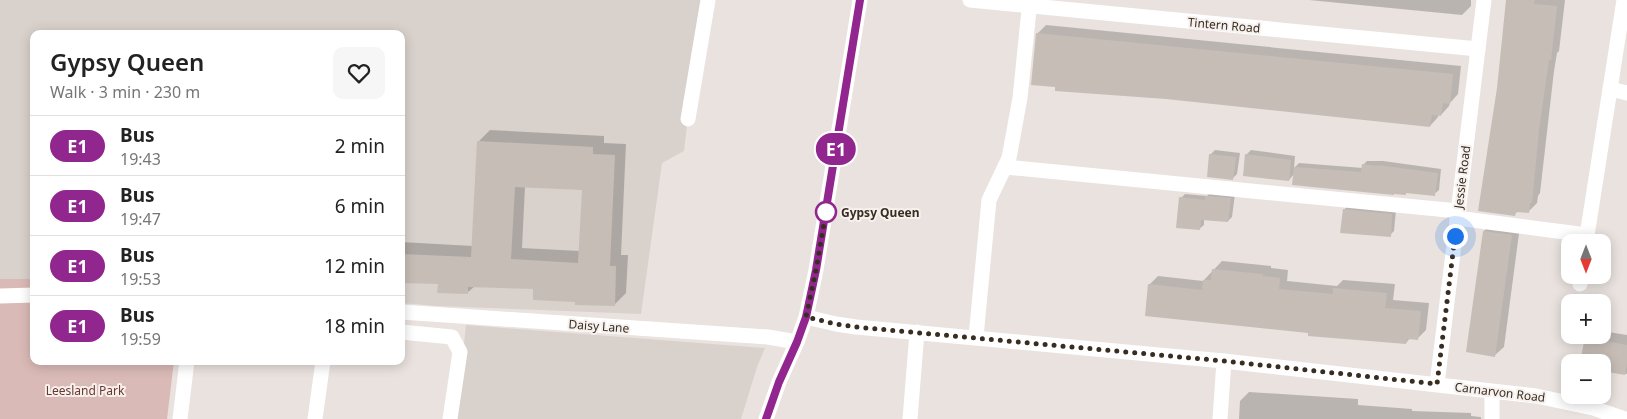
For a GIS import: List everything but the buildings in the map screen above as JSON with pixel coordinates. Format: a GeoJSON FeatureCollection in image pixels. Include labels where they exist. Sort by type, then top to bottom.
{"type":"FeatureCollection","features":[{"type":"Feature","properties":{"kind":"street"},"geometry":{"type":"LineString","coordinates":[[688,119],[708,0]]}},
{"type":"Feature","properties":{"kind":"street"},"geometry":{"type":"LineString","coordinates":[[767,415],[806,317],[822,234],[860,0]]}},
{"type":"Feature","properties":{"kind":"street","name":"Tintern Road"},"geometry":{"type":"LineString","coordinates":[[970,0],[1029,3],[1478,49]]}},
{"type":"Feature","properties":{"kind":"street","name":"Jessie Road"},"geometry":{"type":"LineString","coordinates":[[1437,384],[1484,0]]}},
{"type":"Feature","properties":{"kind":"street"},"geometry":{"type":"LineString","coordinates":[[1588,234],[1624,0]]}},
{"type":"Feature","properties":{"kind":"street"},"geometry":{"type":"LineString","coordinates":[[976,337],[989,200],[1009,158],[1020,98],[1029,3]]}},
{"type":"Feature","properties":{"kind":"street"},"geometry":{"type":"LineString","coordinates":[[1610,90],[1627,92]]}},
{"type":"Feature","properties":{"kind":"street"},"geometry":{"type":"LineString","coordinates":[[1005,167],[1458,214],[1561,234]]}},
{"type":"Feature","properties":{"kind":"street"},"geometry":{"type":"LineString","coordinates":[[0,296],[30,296]]}},
{"type":"Feature","properties":{"kind":"street","name":"Daisy Lane"},"geometry":{"type":"LineString","coordinates":[[405,312],[768,337],[797,342]]}},
{"type":"Feature","properties":{"kind":"street","name":"Carnarvon Road"},"geometry":{"type":"LineString","coordinates":[[806,317],[856,327],[1224,361],[1536,396],[1570,403],[1625,419]]}},
{"type":"Feature","properties":{"kind":"street"},"geometry":{"type":"LineString","coordinates":[[405,332],[452,337],[460,352],[450,419]]}},
{"type":"Feature","properties":{"kind":"street"},"geometry":{"type":"LineString","coordinates":[[910,419],[917,332]]}},
{"type":"Feature","properties":{"kind":"street"},"geometry":{"type":"LineString","coordinates":[[1220,419],[1224,361]]}},
{"type":"Feature","properties":{"kind":"street"},"geometry":{"type":"LineString","coordinates":[[180,419],[187,365]]}},
{"type":"Feature","properties":{"kind":"street"},"geometry":{"type":"LineString","coordinates":[[315,419],[322,365]]}},
{"type":"Feature","properties":{"kind":"street"},"geometry":{"type":"LineString","coordinates":[[1492,392],[1492,419]]}},
{"type":"Feature","properties":{"kind":"shaded area"},"geometry":{"type":"Polygon","coordinates":[[[0,0],[702,0],[684,151],[662,163],[641,314],[405,303],[405,30],[30,30],[30,279],[0,279],[0,0]]]}},
{"type":"Feature","properties":{"kind":"shaded area"},"geometry":{"type":"Polygon","coordinates":[[[466,325],[765,348],[741,419],[456,419],[466,325]]]}},
{"type":"Feature","properties":{"kind":"green space","name":"Leesland Park"},"geometry":{"type":"Polygon","coordinates":[[[0,279],[30,279],[30,365],[174,365],[167,419],[0,419],[0,279]]]}},
{"type":"Feature","properties":{"kind":"bus line","name":"E1"},"geometry":{"type":"LineString","coordinates":[[766,419],[806,317],[816,270],[860,0]]}},
{"type":"Feature","properties":{"kind":"place","name":"Gypsy Queen"},"geometry":{"type":"Point","coordinates":[826,212]}},
{"type":"Feature","properties":{"kind":"route"},"geometry":{"type":"LineString","coordinates":[[826,212],[827,206],[806,317],[856,327],[1224,361],[1437,384],[1455,236]]}}]}
